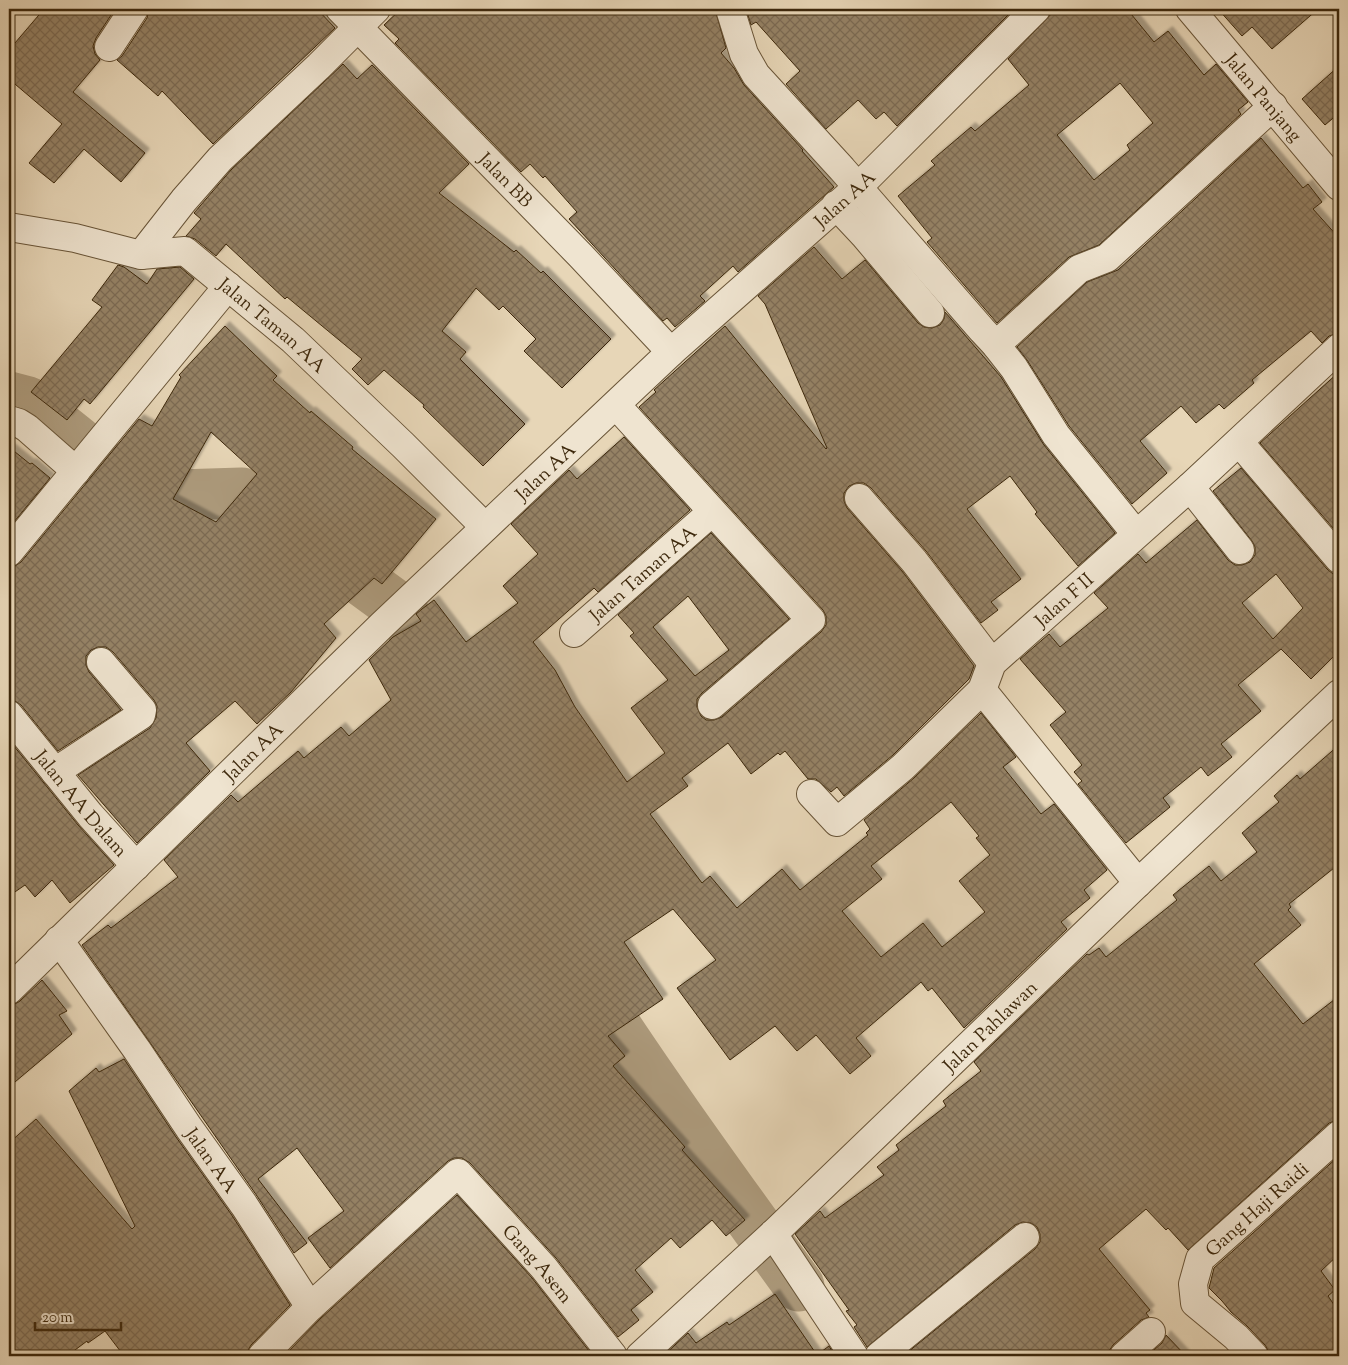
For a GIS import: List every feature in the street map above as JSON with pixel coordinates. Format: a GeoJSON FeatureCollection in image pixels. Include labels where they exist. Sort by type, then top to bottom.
{"type":"FeatureCollection","features":[{"type":"Feature","properties":{"kind":"street"},"geometry":{"type":"LineString","coordinates":[[109,47],[134,9]]}},
{"type":"Feature","properties":{"kind":"street"},"geometry":{"type":"LineString","coordinates":[[730,9],[744,54],[756,75],[858,187],[996,345],[1014,368],[1056,436],[1136,534]]}},
{"type":"Feature","properties":{"kind":"street","name":"Jalan AA"},"geometry":{"type":"LineString","coordinates":[[9,990],[485,527],[671,352],[858,187],[1036,9]]}},
{"type":"Feature","properties":{"kind":"street","name":"Jalan Panjang"},"geometry":{"type":"LineString","coordinates":[[1190,9],[1339,186]]}},
{"type":"Feature","properties":{"kind":"street"},"geometry":{"type":"LineString","coordinates":[[141,255],[184,200],[220,159],[320,66],[358,15]]}},
{"type":"Feature","properties":{"kind":"street","name":"Jalan BB"},"geometry":{"type":"LineString","coordinates":[[358,15],[671,352]]}},
{"type":"Feature","properties":{"kind":"street"},"geometry":{"type":"LineString","coordinates":[[996,345],[1079,269],[1107,258],[1273,106]]}},
{"type":"Feature","properties":{"kind":"street"},"geometry":{"type":"LineString","coordinates":[[836,205],[865,236],[930,313]]}},
{"type":"Feature","properties":{"kind":"street","name":"Jalan Taman AA"},"geometry":{"type":"LineString","coordinates":[[9,227],[75,238],[141,255],[185,251],[293,340],[403,445],[485,527]]}},
{"type":"Feature","properties":{"kind":"street"},"geometry":{"type":"LineString","coordinates":[[9,552],[228,286]]}},
{"type":"Feature","properties":{"kind":"street","name":"Jalan F II"},"geometry":{"type":"LineString","coordinates":[[982,690],[992,663],[1190,487],[1339,348]]}},
{"type":"Feature","properties":{"kind":"street"},"geometry":{"type":"LineString","coordinates":[[616,405],[811,620],[712,706]]}},
{"type":"Feature","properties":{"kind":"street"},"geometry":{"type":"LineString","coordinates":[[9,420],[27,428],[76,471]]}},
{"type":"Feature","properties":{"kind":"street"},"geometry":{"type":"LineString","coordinates":[[1239,442],[1339,560]]}},
{"type":"Feature","properties":{"kind":"street"},"geometry":{"type":"LineString","coordinates":[[1190,487],[1240,550]]}},
{"type":"Feature","properties":{"kind":"street"},"geometry":{"type":"LineString","coordinates":[[859,498],[914,561],[992,663]]}},
{"type":"Feature","properties":{"kind":"street","name":"Jalan Taman AA"},"geometry":{"type":"LineString","coordinates":[[574,633],[712,512]]}},
{"type":"Feature","properties":{"kind":"street"},"geometry":{"type":"LineString","coordinates":[[55,772],[141,715],[142,710],[101,662]]}},
{"type":"Feature","properties":{"kind":"street"},"geometry":{"type":"LineString","coordinates":[[811,794],[837,822],[903,767],[982,690],[1138,882]]}},
{"type":"Feature","properties":{"kind":"street","name":"Jalan Pahlawan"},"geometry":{"type":"LineString","coordinates":[[640,1356],[765,1242],[1138,882],[1339,694]]}},
{"type":"Feature","properties":{"kind":"street","name":"Jalan AA Dalam"},"geometry":{"type":"LineString","coordinates":[[9,716],[90,815],[136,866]]}},
{"type":"Feature","properties":{"kind":"street","name":"Jalan AA"},"geometry":{"type":"LineString","coordinates":[[59,940],[244,1205],[310,1307]]}},
{"type":"Feature","properties":{"kind":"street","name":"Gang Haji Raidi"},"geometry":{"type":"LineString","coordinates":[[1254,1356],[1236,1337],[1195,1303],[1192,1284],[1200,1259],[1339,1136]]}},
{"type":"Feature","properties":{"kind":"street","name":"Gang Asem"},"geometry":{"type":"LineString","coordinates":[[310,1307],[458,1173],[544,1268],[613,1356]]}},
{"type":"Feature","properties":{"kind":"street"},"geometry":{"type":"LineString","coordinates":[[879,1356],[1025,1237]]}},
{"type":"Feature","properties":{"kind":"street"},"geometry":{"type":"LineString","coordinates":[[765,1242],[854,1356]]}},
{"type":"Feature","properties":{"kind":"street"},"geometry":{"type":"LineString","coordinates":[[262,1356],[310,1307]]}},
{"type":"Feature","properties":{"kind":"street"},"geometry":{"type":"LineString","coordinates":[[1124,1356],[1151,1332]]}},
{"type":"Feature","properties":{"kind":"building"},"geometry":{"type":"Polygon","coordinates":[[[44,9],[115,9],[96,38],[93,46],[95,54],[100,60],[73,92],[145,153],[121,182],[84,149],[54,183],[29,163],[62,124],[9,79],[9,50],[44,9]]]}},
{"type":"Feature","properties":{"kind":"building"},"geometry":{"type":"Polygon","coordinates":[[[149,9],[317,9],[335,28],[213,144],[162,91],[158,96],[117,60],[122,56],[147,18],[149,9]]]}},
{"type":"Feature","properties":{"kind":"building"},"geometry":{"type":"Polygon","coordinates":[[[401,9],[715,9],[726,48],[721,53],[734,68],[744,85],[834,187],[738,272],[733,266],[700,296],[705,301],[675,327],[667,318],[663,321],[569,219],[577,212],[545,176],[543,178],[530,164],[521,172],[395,43],[399,39],[384,25],[401,9]]]}},
{"type":"Feature","properties":{"kind":"building"},"geometry":{"type":"Polygon","coordinates":[[[746,9],[1007,9],[1010,13],[897,126],[884,112],[876,119],[858,100],[826,129],[786,84],[800,71],[756,22],[751,25],[746,9]]]}},
{"type":"Feature","properties":{"kind":"building"},"geometry":{"type":"Polygon","coordinates":[[[1056,9],[1127,9],[1154,42],[1168,31],[1204,75],[1216,64],[1248,102],[1238,110],[1241,114],[1099,245],[1069,257],[997,323],[927,242],[932,238],[898,196],[935,165],[931,161],[971,127],[975,131],[1029,85],[1008,59],[1056,9]],[[1120,83],[1057,135],[1094,180],[1130,150],[1127,145],[1153,123],[1120,83]]]}},
{"type":"Feature","properties":{"kind":"building"},"geometry":{"type":"Polygon","coordinates":[[[1218,9],[1318,9],[1272,49],[1252,27],[1242,36],[1218,9]]]}},
{"type":"Feature","properties":{"kind":"building"},"geometry":{"type":"Polygon","coordinates":[[[343,64],[357,79],[372,65],[469,164],[439,193],[514,252],[516,250],[541,273],[543,271],[611,339],[562,388],[524,351],[536,339],[503,306],[499,310],[476,288],[442,331],[466,352],[460,359],[525,424],[483,466],[423,407],[424,405],[384,370],[368,385],[352,369],[362,359],[287,297],[285,299],[226,244],[216,256],[195,239],[186,236],[201,219],[194,213],[231,170],[343,64]]]}},
{"type":"Feature","properties":{"kind":"building"},"geometry":{"type":"Polygon","coordinates":[[[1339,66],[1339,113],[1325,125],[1302,99],[1339,66]]]}},
{"type":"Feature","properties":{"kind":"building"},"geometry":{"type":"Polygon","coordinates":[[[1261,138],[1303,188],[1308,184],[1322,202],[1313,209],[1339,238],[1339,333],[1329,336],[1322,343],[1311,331],[1252,380],[1254,383],[1224,409],[1219,404],[1196,423],[1181,406],[1140,441],[1167,473],[1132,504],[1069,426],[1017,347],[1087,282],[1118,270],[1261,138]]]}},
{"type":"Feature","properties":{"kind":"building"},"geometry":{"type":"Polygon","coordinates":[[[814,247],[842,279],[865,260],[918,323],[924,327],[932,328],[940,325],[944,319],[945,312],[1001,377],[1044,445],[1115,533],[1078,566],[1035,514],[1037,512],[1010,476],[967,509],[1021,579],[991,602],[998,610],[981,623],[926,551],[871,488],[864,483],[856,483],[849,486],[844,493],[844,501],[847,508],[902,571],[974,666],[969,679],[893,755],[844,796],[837,787],[831,792],[816,779],[808,779],[785,751],[780,755],[778,753],[751,774],[728,743],[682,778],[688,786],[650,814],[702,883],[710,876],[737,908],[782,869],[800,890],[868,835],[866,833],[870,829],[864,820],[914,778],[981,713],[1016,757],[1003,767],[1041,814],[1054,804],[1107,870],[1084,890],[1090,898],[1061,922],[1067,929],[964,1028],[932,988],[928,991],[921,982],[856,1038],[871,1056],[850,1074],[816,1035],[797,1051],[775,1026],[730,1060],[677,988],[716,960],[673,909],[624,942],[663,999],[608,1036],[625,1056],[613,1066],[685,1147],[682,1150],[745,1220],[726,1236],[712,1220],[680,1248],[671,1238],[635,1270],[653,1292],[631,1310],[639,1320],[618,1337],[556,1258],[470,1163],[462,1158],[454,1158],[448,1161],[330,1268],[308,1238],[344,1211],[297,1148],[258,1179],[307,1243],[294,1253],[257,1196],[82,945],[108,925],[111,928],[178,877],[164,860],[231,795],[238,802],[298,751],[304,758],[341,727],[349,736],[391,700],[369,660],[393,637],[421,621],[416,614],[422,609],[434,600],[466,642],[518,603],[503,586],[538,554],[511,524],[569,470],[577,479],[624,437],[690,510],[598,592],[594,588],[533,642],[555,670],[575,707],[627,782],[665,753],[631,708],[668,680],[630,636],[634,633],[618,615],[711,533],[789,619],[702,693],[697,699],[697,707],[701,716],[706,720],[722,717],[821,632],[826,625],[826,616],[823,610],[639,407],[656,392],[654,390],[725,326],[826,449],[765,304],[758,296],[814,247]],[[688,596],[653,627],[695,676],[729,650],[688,596]],[[951,802],[871,866],[882,879],[842,911],[881,957],[923,923],[942,947],[985,912],[959,881],[990,855],[976,838],[979,836],[951,802]]]}},
{"type":"Feature","properties":{"kind":"building"},"geometry":{"type":"Polygon","coordinates":[[[118,265],[124,267],[147,284],[157,269],[180,267],[194,279],[90,404],[84,399],[67,420],[31,392],[102,307],[92,300],[118,265]]]}},
{"type":"Feature","properties":{"kind":"building"},"geometry":{"type":"Polygon","coordinates":[[[225,326],[277,376],[273,380],[436,519],[382,584],[374,578],[324,624],[336,638],[291,692],[257,724],[235,701],[186,743],[210,771],[137,843],[78,775],[150,728],[156,718],[157,706],[113,652],[106,647],[98,647],[91,650],[86,656],[86,665],[89,672],[121,710],[58,751],[21,705],[9,700],[9,567],[21,562],[139,419],[152,426],[181,377],[179,375],[225,326]],[[211,432],[173,499],[216,522],[257,474],[211,432]]]}},
{"type":"Feature","properties":{"kind":"building"},"geometry":{"type":"Polygon","coordinates":[[[1339,372],[1339,535],[1260,443],[1339,372]]]}},
{"type":"Feature","properties":{"kind":"building"},"geometry":{"type":"Polygon","coordinates":[[[9,447],[50,478],[9,528],[9,447]]]}},
{"type":"Feature","properties":{"kind":"building"},"geometry":{"type":"Polygon","coordinates":[[[1241,468],[1327,569],[1333,574],[1339,574],[1339,651],[1311,679],[1281,649],[1238,685],[1261,711],[1221,744],[1232,757],[1208,776],[1201,767],[1163,798],[1170,807],[1126,843],[1078,784],[1082,781],[1074,772],[1082,765],[1050,725],[1066,712],[1020,659],[1049,634],[1060,647],[1108,608],[1094,593],[1138,554],[1146,563],[1197,520],[1228,560],[1235,565],[1250,562],[1255,555],[1255,547],[1252,541],[1213,491],[1241,468]],[[1276,574],[1242,603],[1273,639],[1303,608],[1276,574]]]}},
{"type":"Feature","properties":{"kind":"building"},"geometry":{"type":"Polygon","coordinates":[[[9,740],[78,825],[114,865],[70,903],[52,880],[35,897],[25,885],[9,896],[9,740]]]}},
{"type":"Feature","properties":{"kind":"building"},"geometry":{"type":"Polygon","coordinates":[[[1339,745],[1339,864],[1289,904],[1291,907],[1288,910],[1301,925],[1254,964],[1303,1024],[1339,996],[1339,1120],[1329,1123],[1188,1250],[1168,1228],[1166,1230],[1146,1209],[1099,1249],[1150,1310],[1146,1313],[1149,1317],[1141,1320],[1113,1345],[1109,1351],[1109,1356],[903,1356],[1035,1249],[1040,1242],[1040,1234],[1037,1227],[1031,1223],[1023,1222],[1015,1225],[867,1347],[854,1327],[857,1325],[846,1311],[849,1310],[795,1234],[820,1211],[825,1218],[884,1175],[877,1167],[899,1150],[896,1145],[946,1106],[943,1101],[981,1071],[974,1062],[1087,954],[1089,955],[1099,948],[1106,957],[1177,900],[1173,895],[1209,866],[1221,881],[1257,852],[1242,833],[1279,802],[1274,796],[1297,775],[1300,779],[1339,745]]]}},
{"type":"Feature","properties":{"kind":"building"},"geometry":{"type":"Polygon","coordinates":[[[42,980],[67,1011],[59,1015],[72,1034],[9,1087],[9,1005],[20,1001],[42,980]]]}},
{"type":"Feature","properties":{"kind":"building"},"geometry":{"type":"Polygon","coordinates":[[[124,1059],[176,1137],[231,1214],[290,1305],[251,1345],[247,1356],[124,1356],[105,1331],[88,1343],[87,1341],[67,1356],[9,1356],[9,1143],[36,1119],[132,1229],[135,1226],[69,1091],[96,1068],[99,1072],[124,1059]]]}},
{"type":"Feature","properties":{"kind":"building"},"geometry":{"type":"Polygon","coordinates":[[[1339,1156],[1339,1254],[1321,1271],[1335,1290],[1328,1296],[1339,1312],[1339,1356],[1269,1356],[1265,1345],[1209,1288],[1214,1268],[1339,1156]]]}},
{"type":"Feature","properties":{"kind":"building"},"geometry":{"type":"Polygon","coordinates":[[[457,1195],[532,1278],[593,1356],[284,1356],[321,1318],[457,1195]]]}},
{"type":"Feature","properties":{"kind":"building"},"geometry":{"type":"Polygon","coordinates":[[[775,1294],[817,1355],[829,1346],[835,1356],[663,1356],[688,1333],[696,1343],[727,1322],[729,1325],[775,1294]]]}},
{"type":"Feature","properties":{"kind":"building"},"geometry":{"type":"Polygon","coordinates":[[[1166,1335],[1186,1356],[1147,1356],[1162,1343],[1166,1335]]]}},
{"type":"Feature","properties":{"kind":"waterway"},"geometry":{"type":"LineString","coordinates":[[9,397],[28,402],[78,442]]}},
{"type":"Feature","properties":{"kind":"waterway"},"geometry":{"type":"LineString","coordinates":[[113,469],[146,496],[242,493],[402,610],[444,689]]}},
{"type":"Feature","properties":{"kind":"waterway"},"geometry":{"type":"LineString","coordinates":[[579,970],[659,1090],[799,1286]]}}]}
